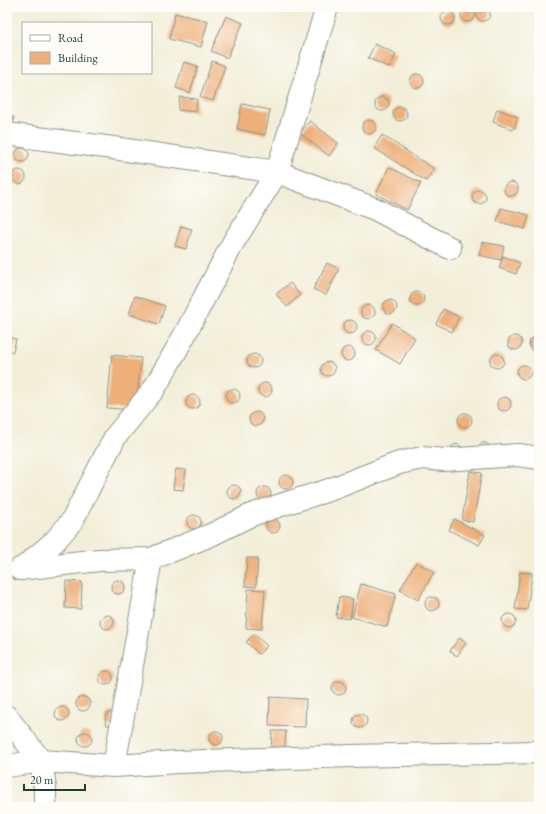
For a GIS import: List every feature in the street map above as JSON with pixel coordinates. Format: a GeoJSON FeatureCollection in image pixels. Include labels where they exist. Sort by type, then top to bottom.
{"type":"FeatureCollection","features":[{"type":"Feature","properties":{"kind":"street"},"geometry":{"type":"LineString","coordinates":[[15,570],[54,542],[72,521],[116,437],[154,389],[183,338],[234,241],[277,172],[327,7]]}},
{"type":"Feature","properties":{"kind":"street"},"geometry":{"type":"LineString","coordinates":[[7,134],[277,172],[375,209],[450,248]]}},
{"type":"Feature","properties":{"kind":"street"},"geometry":{"type":"LineString","coordinates":[[15,570],[99,560],[151,559],[213,534],[251,516],[329,490],[399,464],[422,458],[444,460],[473,459],[518,454],[539,458]]}},
{"type":"Feature","properties":{"kind":"street"},"geometry":{"type":"LineString","coordinates":[[114,766],[151,559]]}},
{"type":"Feature","properties":{"kind":"street"},"geometry":{"type":"LineString","coordinates":[[7,717],[41,761],[45,788],[45,807]]}},
{"type":"Feature","properties":{"kind":"street"},"geometry":{"type":"LineString","coordinates":[[7,766],[41,761],[114,766],[178,762],[351,756],[539,752]]}},
{"type":"Feature","properties":{"kind":"building"},"geometry":{"type":"Polygon","coordinates":[[[483,7],[488,9],[490,14],[488,19],[483,21],[478,19],[476,14],[478,9],[483,7]]]}},
{"type":"Feature","properties":{"kind":"building"},"geometry":{"type":"Polygon","coordinates":[[[468,8],[473,10],[475,15],[473,20],[468,22],[463,20],[461,15],[463,10],[468,8]]]}},
{"type":"Feature","properties":{"kind":"building"},"geometry":{"type":"Polygon","coordinates":[[[448,11],[453,13],[455,18],[453,23],[448,25],[443,23],[441,18],[443,13],[448,11]]]}},
{"type":"Feature","properties":{"kind":"building"},"geometry":{"type":"Polygon","coordinates":[[[175,13],[208,21],[201,47],[169,39],[175,13]]]}},
{"type":"Feature","properties":{"kind":"building"},"geometry":{"type":"Polygon","coordinates":[[[226,16],[243,23],[227,58],[211,51],[226,16]]]}},
{"type":"Feature","properties":{"kind":"building"},"geometry":{"type":"Polygon","coordinates":[[[375,44],[396,54],[390,68],[368,58],[375,44]]]}},
{"type":"Feature","properties":{"kind":"building"},"geometry":{"type":"Polygon","coordinates":[[[212,61],[225,66],[213,101],[200,97],[212,61]]]}},
{"type":"Feature","properties":{"kind":"building"},"geometry":{"type":"Polygon","coordinates":[[[184,62],[198,66],[190,93],[176,88],[184,62]]]}},
{"type":"Feature","properties":{"kind":"building"},"geometry":{"type":"Polygon","coordinates":[[[417,74],[422,76],[424,81],[422,86],[417,88],[412,86],[410,81],[412,76],[417,74]]]}},
{"type":"Feature","properties":{"kind":"building"},"geometry":{"type":"Polygon","coordinates":[[[180,97],[197,99],[196,112],[178,110],[180,97]]]}},
{"type":"Feature","properties":{"kind":"building"},"geometry":{"type":"Polygon","coordinates":[[[382,97],[387,99],[389,104],[387,109],[382,111],[377,109],[375,104],[377,99],[382,97]]]}},
{"type":"Feature","properties":{"kind":"building"},"geometry":{"type":"Polygon","coordinates":[[[242,104],[270,110],[265,135],[237,129],[242,104]]]}},
{"type":"Feature","properties":{"kind":"building"},"geometry":{"type":"Polygon","coordinates":[[[400,107],[405,109],[407,114],[405,119],[400,121],[395,119],[393,114],[395,109],[400,107]]]}},
{"type":"Feature","properties":{"kind":"building"},"geometry":{"type":"Polygon","coordinates":[[[497,109],[518,117],[513,130],[493,122],[497,109]]]}},
{"type":"Feature","properties":{"kind":"building"},"geometry":{"type":"Polygon","coordinates":[[[7,116],[14,117],[12,127],[7,126],[7,116]]]}},
{"type":"Feature","properties":{"kind":"building"},"geometry":{"type":"Polygon","coordinates":[[[369,120],[374,122],[376,127],[374,132],[369,134],[364,132],[362,127],[364,122],[369,120]]]}},
{"type":"Feature","properties":{"kind":"building"},"geometry":{"type":"Polygon","coordinates":[[[310,121],[338,143],[329,156],[300,133],[310,121]]]}},
{"type":"Feature","properties":{"kind":"building"},"geometry":{"type":"Polygon","coordinates":[[[382,135],[434,169],[426,181],[374,148],[382,135]]]}},
{"type":"Feature","properties":{"kind":"building"},"geometry":{"type":"Polygon","coordinates":[[[22,148],[27,150],[29,155],[27,160],[22,162],[17,160],[15,155],[17,150],[22,148]]]}},
{"type":"Feature","properties":{"kind":"building"},"geometry":{"type":"Polygon","coordinates":[[[389,167],[421,183],[407,210],[376,194],[389,167]]]}},
{"type":"Feature","properties":{"kind":"building"},"geometry":{"type":"Polygon","coordinates":[[[19,170],[24,172],[26,177],[24,182],[19,184],[14,182],[12,177],[14,172],[19,170]]]}},
{"type":"Feature","properties":{"kind":"building"},"geometry":{"type":"Polygon","coordinates":[[[511,182],[516,184],[518,189],[516,194],[511,196],[506,194],[504,189],[506,184],[511,182]]]}},
{"type":"Feature","properties":{"kind":"building"},"geometry":{"type":"Polygon","coordinates":[[[479,190],[484,192],[486,197],[484,202],[479,204],[474,202],[472,197],[474,192],[479,190]]]}},
{"type":"Feature","properties":{"kind":"building"},"geometry":{"type":"Polygon","coordinates":[[[501,208],[529,215],[525,229],[497,221],[501,208]]]}},
{"type":"Feature","properties":{"kind":"building"},"geometry":{"type":"Polygon","coordinates":[[[181,226],[192,229],[186,249],[175,246],[181,226]]]}},
{"type":"Feature","properties":{"kind":"building"},"geometry":{"type":"Polygon","coordinates":[[[482,242],[504,246],[501,260],[479,255],[482,242]]]}},
{"type":"Feature","properties":{"kind":"building"},"geometry":{"type":"Polygon","coordinates":[[[503,256],[520,263],[516,274],[499,268],[503,256]]]}},
{"type":"Feature","properties":{"kind":"building"},"geometry":{"type":"Polygon","coordinates":[[[327,263],[339,269],[326,295],[313,289],[327,263]]]}},
{"type":"Feature","properties":{"kind":"building"},"geometry":{"type":"Polygon","coordinates":[[[290,283],[300,295],[287,307],[276,294],[290,283]]]}},
{"type":"Feature","properties":{"kind":"building"},"geometry":{"type":"Polygon","coordinates":[[[417,292],[422,294],[424,299],[422,304],[417,306],[412,304],[410,299],[412,294],[417,292]]]}},
{"type":"Feature","properties":{"kind":"building"},"geometry":{"type":"Polygon","coordinates":[[[135,296],[165,306],[159,324],[129,314],[135,296]]]}},
{"type":"Feature","properties":{"kind":"building"},"geometry":{"type":"Polygon","coordinates":[[[390,300],[395,302],[397,307],[395,312],[390,314],[385,312],[383,307],[385,302],[390,300]]]}},
{"type":"Feature","properties":{"kind":"building"},"geometry":{"type":"Polygon","coordinates":[[[368,305],[373,307],[375,312],[373,317],[368,319],[363,317],[361,312],[363,307],[368,305]]]}},
{"type":"Feature","properties":{"kind":"building"},"geometry":{"type":"Polygon","coordinates":[[[443,309],[459,317],[452,332],[436,324],[443,309]]]}},
{"type":"Feature","properties":{"kind":"building"},"geometry":{"type":"Polygon","coordinates":[[[350,320],[355,322],[357,327],[355,332],[350,334],[345,332],[343,327],[345,322],[350,320]]]}},
{"type":"Feature","properties":{"kind":"building"},"geometry":{"type":"Polygon","coordinates":[[[392,323],[415,338],[400,364],[376,350],[392,323]]]}},
{"type":"Feature","properties":{"kind":"building"},"geometry":{"type":"Polygon","coordinates":[[[369,331],[374,333],[376,338],[374,343],[369,345],[364,343],[362,338],[364,333],[369,331]]]}},
{"type":"Feature","properties":{"kind":"building"},"geometry":{"type":"Polygon","coordinates":[[[515,336],[520,338],[522,343],[520,348],[515,350],[510,348],[508,343],[510,338],[515,336]]]}},
{"type":"Feature","properties":{"kind":"building"},"geometry":{"type":"Polygon","coordinates":[[[7,337],[16,339],[13,352],[7,350],[7,337]]]}},
{"type":"Feature","properties":{"kind":"building"},"geometry":{"type":"Polygon","coordinates":[[[535,337],[539,339],[539,351],[532,350],[529,345],[530,340],[535,337]]]}},
{"type":"Feature","properties":{"kind":"building"},"geometry":{"type":"Polygon","coordinates":[[[348,347],[353,349],[355,354],[353,359],[348,361],[343,359],[341,354],[343,349],[348,347]]]}},
{"type":"Feature","properties":{"kind":"building"},"geometry":{"type":"Polygon","coordinates":[[[254,354],[259,356],[261,361],[259,366],[254,368],[249,366],[247,361],[249,356],[254,354]]]}},
{"type":"Feature","properties":{"kind":"building"},"geometry":{"type":"Polygon","coordinates":[[[497,354],[502,356],[504,361],[502,366],[497,368],[492,366],[490,361],[492,356],[497,354]]]}},
{"type":"Feature","properties":{"kind":"building"},"geometry":{"type":"Polygon","coordinates":[[[112,355],[141,358],[136,410],[107,408],[112,355]]]}},
{"type":"Feature","properties":{"kind":"building"},"geometry":{"type":"Polygon","coordinates":[[[328,362],[333,364],[335,369],[333,374],[328,376],[323,374],[321,369],[323,364],[328,362]]]}},
{"type":"Feature","properties":{"kind":"building"},"geometry":{"type":"Polygon","coordinates":[[[524,365],[529,367],[531,372],[529,377],[524,379],[519,377],[517,372],[519,367],[524,365]]]}},
{"type":"Feature","properties":{"kind":"building"},"geometry":{"type":"Polygon","coordinates":[[[265,383],[270,385],[272,390],[270,395],[265,397],[260,395],[258,390],[260,385],[265,383]]]}},
{"type":"Feature","properties":{"kind":"building"},"geometry":{"type":"Polygon","coordinates":[[[233,389],[238,391],[240,396],[238,401],[233,403],[228,401],[226,396],[228,391],[233,389]]]}},
{"type":"Feature","properties":{"kind":"building"},"geometry":{"type":"Polygon","coordinates":[[[193,395],[198,397],[200,402],[198,407],[193,409],[188,407],[186,402],[188,397],[193,395]]]}},
{"type":"Feature","properties":{"kind":"building"},"geometry":{"type":"Polygon","coordinates":[[[504,397],[509,399],[511,404],[509,409],[504,411],[499,409],[497,404],[499,399],[504,397]]]}},
{"type":"Feature","properties":{"kind":"building"},"geometry":{"type":"Polygon","coordinates":[[[256,412],[261,414],[263,419],[261,424],[256,426],[251,424],[249,419],[251,414],[256,412]]]}},
{"type":"Feature","properties":{"kind":"building"},"geometry":{"type":"Polygon","coordinates":[[[465,413],[470,415],[472,420],[470,425],[465,427],[460,425],[458,420],[460,415],[465,413]]]}},
{"type":"Feature","properties":{"kind":"building"},"geometry":{"type":"Polygon","coordinates":[[[481,443],[486,443],[490,446],[478,447],[481,443]]]}},
{"type":"Feature","properties":{"kind":"building"},"geometry":{"type":"Polygon","coordinates":[[[456,444],[463,448],[450,450],[451,447],[456,444]]]}},
{"type":"Feature","properties":{"kind":"building"},"geometry":{"type":"Polygon","coordinates":[[[176,469],[186,470],[183,490],[173,489],[176,469]]]}},
{"type":"Feature","properties":{"kind":"building"},"geometry":{"type":"Polygon","coordinates":[[[470,471],[482,473],[473,522],[462,520],[470,471]]]}},
{"type":"Feature","properties":{"kind":"building"},"geometry":{"type":"Polygon","coordinates":[[[286,475],[291,477],[293,482],[291,487],[286,489],[281,487],[279,482],[281,477],[286,475]]]}},
{"type":"Feature","properties":{"kind":"building"},"geometry":{"type":"Polygon","coordinates":[[[234,485],[239,487],[241,492],[239,497],[234,499],[229,497],[227,492],[229,487],[234,485]]]}},
{"type":"Feature","properties":{"kind":"building"},"geometry":{"type":"Polygon","coordinates":[[[264,487],[269,489],[271,494],[269,499],[264,501],[259,499],[257,494],[259,489],[264,487]]]}},
{"type":"Feature","properties":{"kind":"building"},"geometry":{"type":"Polygon","coordinates":[[[194,515],[199,517],[201,522],[199,527],[194,529],[189,527],[187,522],[189,517],[194,515]]]}},
{"type":"Feature","properties":{"kind":"building"},"geometry":{"type":"Polygon","coordinates":[[[273,519],[278,521],[280,526],[278,531],[273,533],[268,531],[266,526],[268,521],[273,519]]]}},
{"type":"Feature","properties":{"kind":"building"},"geometry":{"type":"Polygon","coordinates":[[[454,519],[485,535],[479,545],[449,530],[454,519]]]}},
{"type":"Feature","properties":{"kind":"building"},"geometry":{"type":"Polygon","coordinates":[[[247,558],[258,558],[256,587],[245,586],[247,558]]]}},
{"type":"Feature","properties":{"kind":"building"},"geometry":{"type":"Polygon","coordinates":[[[416,562],[434,572],[418,600],[400,590],[416,562]]]}},
{"type":"Feature","properties":{"kind":"building"},"geometry":{"type":"Polygon","coordinates":[[[520,572],[532,573],[527,610],[515,609],[520,572]]]}},
{"type":"Feature","properties":{"kind":"building"},"geometry":{"type":"Polygon","coordinates":[[[118,580],[123,582],[125,587],[123,592],[118,594],[113,592],[111,587],[113,582],[118,580]]]}},
{"type":"Feature","properties":{"kind":"building"},"geometry":{"type":"Polygon","coordinates":[[[66,581],[82,582],[81,609],[65,608],[66,581]]]}},
{"type":"Feature","properties":{"kind":"building"},"geometry":{"type":"Polygon","coordinates":[[[361,584],[396,594],[387,627],[352,617],[361,584]]]}},
{"type":"Feature","properties":{"kind":"building"},"geometry":{"type":"Polygon","coordinates":[[[248,589],[265,590],[262,629],[246,628],[248,589]]]}},
{"type":"Feature","properties":{"kind":"building"},"geometry":{"type":"Polygon","coordinates":[[[339,597],[353,599],[350,619],[336,617],[339,597]]]}},
{"type":"Feature","properties":{"kind":"building"},"geometry":{"type":"Polygon","coordinates":[[[432,597],[437,599],[439,604],[437,609],[432,611],[427,609],[425,604],[427,599],[432,597]]]}},
{"type":"Feature","properties":{"kind":"building"},"geometry":{"type":"Polygon","coordinates":[[[509,614],[514,616],[516,621],[514,626],[509,628],[504,626],[502,621],[504,616],[509,614]]]}},
{"type":"Feature","properties":{"kind":"building"},"geometry":{"type":"Polygon","coordinates":[[[107,615],[112,617],[114,622],[112,627],[107,629],[102,627],[100,622],[102,617],[107,615]]]}},
{"type":"Feature","properties":{"kind":"building"},"geometry":{"type":"Polygon","coordinates":[[[254,634],[267,646],[259,654],[246,642],[254,634]]]}},
{"type":"Feature","properties":{"kind":"building"},"geometry":{"type":"Polygon","coordinates":[[[459,638],[466,643],[457,656],[450,651],[459,638]]]}},
{"type":"Feature","properties":{"kind":"building"},"geometry":{"type":"Polygon","coordinates":[[[106,671],[111,673],[113,678],[111,683],[106,685],[101,683],[99,678],[101,673],[106,671]]]}},
{"type":"Feature","properties":{"kind":"building"},"geometry":{"type":"Polygon","coordinates":[[[339,681],[344,683],[346,688],[344,693],[339,695],[334,693],[332,688],[334,683],[339,681]]]}},
{"type":"Feature","properties":{"kind":"building"},"geometry":{"type":"Polygon","coordinates":[[[83,697],[88,699],[90,704],[88,709],[83,711],[78,709],[76,704],[78,699],[83,697]]]}},
{"type":"Feature","properties":{"kind":"building"},"geometry":{"type":"Polygon","coordinates":[[[270,697],[306,699],[305,727],[269,726],[270,697]]]}},
{"type":"Feature","properties":{"kind":"building"},"geometry":{"type":"Polygon","coordinates":[[[62,707],[67,709],[69,714],[67,719],[62,721],[57,719],[55,714],[57,709],[62,707]]]}},
{"type":"Feature","properties":{"kind":"building"},"geometry":{"type":"Polygon","coordinates":[[[114,712],[112,726],[107,725],[105,720],[106,715],[114,712]]]}},
{"type":"Feature","properties":{"kind":"building"},"geometry":{"type":"Polygon","coordinates":[[[360,714],[365,716],[367,721],[365,726],[360,728],[355,726],[353,721],[355,716],[360,714]]]}},
{"type":"Feature","properties":{"kind":"building"},"geometry":{"type":"Polygon","coordinates":[[[216,731],[221,733],[223,738],[221,743],[216,745],[211,743],[209,738],[211,733],[216,731]]]}},
{"type":"Feature","properties":{"kind":"building"},"geometry":{"type":"Polygon","coordinates":[[[272,731],[286,731],[284,755],[271,754],[272,731]]]}},
{"type":"Feature","properties":{"kind":"building"},"geometry":{"type":"Polygon","coordinates":[[[85,732],[90,734],[92,739],[90,744],[85,746],[80,744],[78,739],[80,734],[85,732]]]}},
{"type":"Feature","properties":{"kind":"building"},"geometry":{"type":"Polygon","coordinates":[[[96,803],[101,804],[103,807],[90,807],[96,803]]]}}]}
